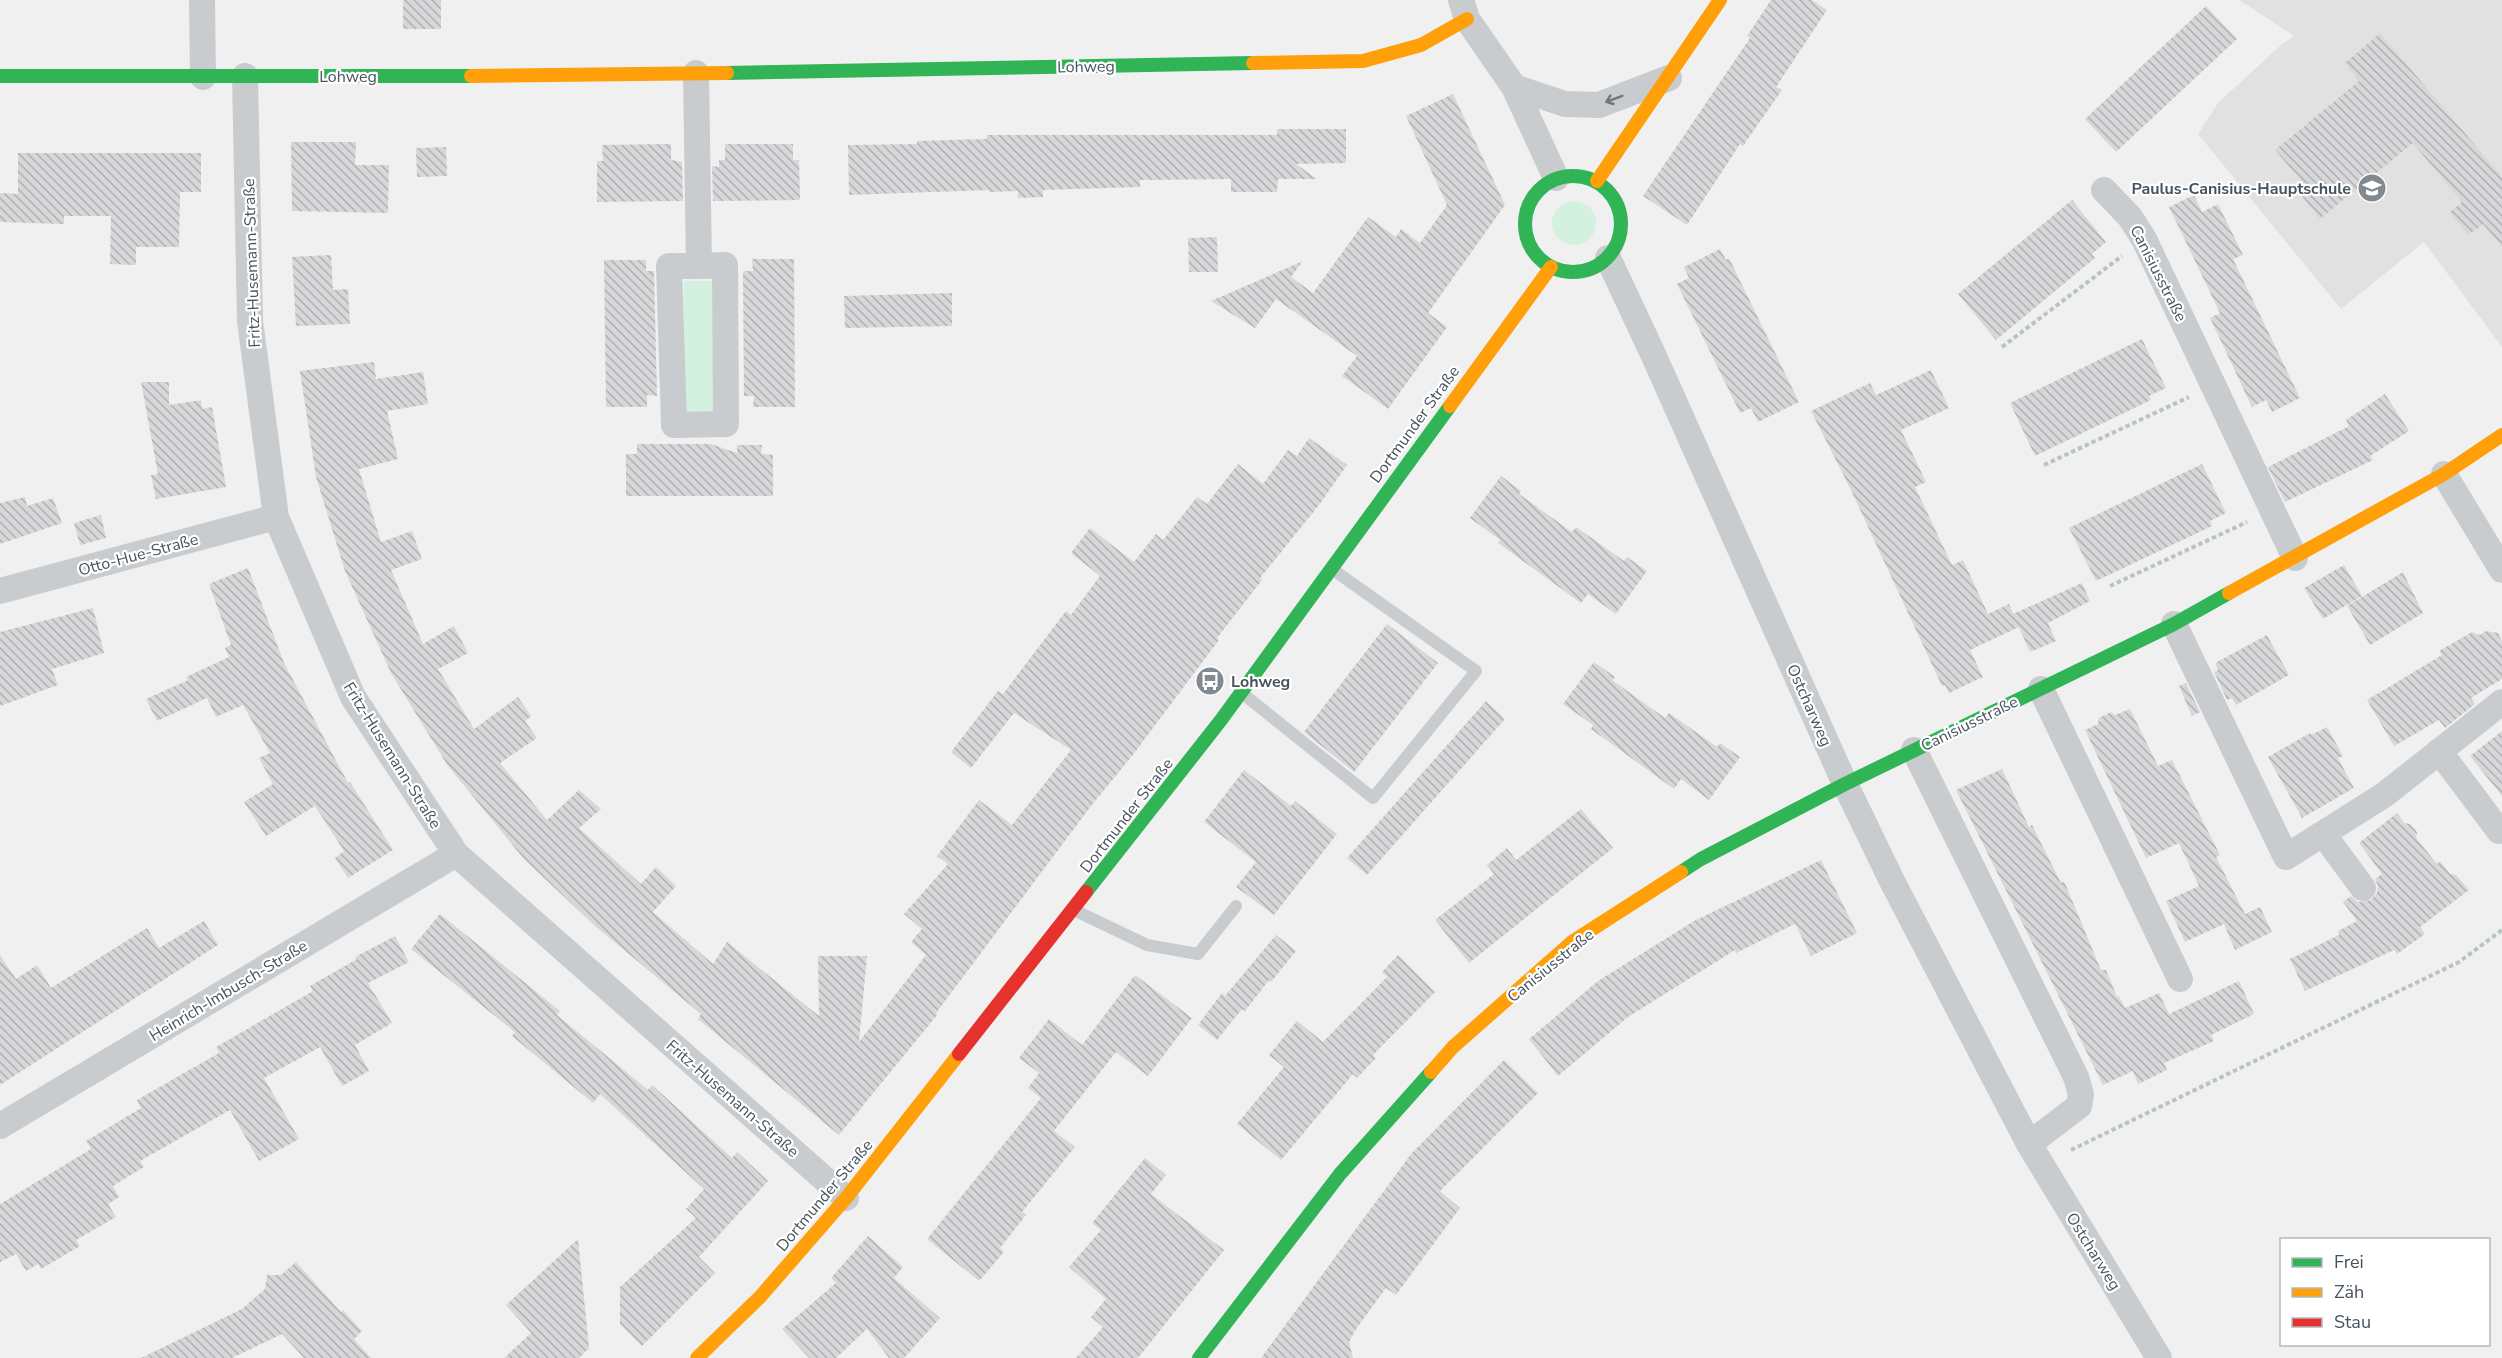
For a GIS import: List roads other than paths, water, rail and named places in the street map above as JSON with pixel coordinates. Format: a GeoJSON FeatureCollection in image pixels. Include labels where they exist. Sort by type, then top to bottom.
{"type":"FeatureCollection","features":[{"type":"Feature","properties":{"kind":"street"},"geometry":{"type":"LineString","coordinates":[[202,0],[203,77]]}},
{"type":"Feature","properties":{"kind":"street"},"geometry":{"type":"LineString","coordinates":[[1597,181],[1720,0]]}},
{"type":"Feature","properties":{"kind":"street"},"geometry":{"type":"LineString","coordinates":[[1464,9],[1514,87],[1556,178]]}},
{"type":"Feature","properties":{"kind":"street","name":"Lohweg"},"geometry":{"type":"LineString","coordinates":[[0,76],[696,74],[1363,61],[1421,45],[1464,9]]}},
{"type":"Feature","properties":{"kind":"street"},"geometry":{"type":"LineString","coordinates":[[696,74],[699,266]]}},
{"type":"Feature","properties":{"kind":"street","name":"Fritz-Husemann-Straße"},"geometry":{"type":"LineString","coordinates":[[245,76],[250,321],[276,517],[353,697],[456,854],[846,1198]]}},
{"type":"Feature","properties":{"kind":"street"},"geometry":{"type":"LineString","coordinates":[[1514,87],[1564,104],[1599,105],[1669,78]]}},
{"type":"Feature","properties":{"kind":"street"},"geometry":{"type":"LineString","coordinates":[[1577,175],[1597,181],[1609,190],[1617,202],[1622,217],[1622,232],[1617,246],[1598,266],[1574,272],[1551,267],[1539,258],[1526,234],[1525,220],[1534,194],[1556,178],[1577,175]]}},
{"type":"Feature","properties":{"kind":"street","name":"Canisiusstraße"},"geometry":{"type":"LineString","coordinates":[[2104,190],[2130,217],[2144,239],[2295,558]]}},
{"type":"Feature","properties":{"kind":"street","name":"Ostcharweg"},"geometry":{"type":"LineString","coordinates":[[1608,258],[1845,784],[1892,881],[2035,1155],[2159,1358]]}},
{"type":"Feature","properties":{"kind":"street"},"geometry":{"type":"LineString","coordinates":[[725,265],[726,424],[674,426],[669,266],[699,266],[725,265]]}},
{"type":"Feature","properties":{"kind":"street","name":"Dortmunder Straße"},"geometry":{"type":"LineString","coordinates":[[697,1358],[760,1297],[846,1198],[1073,909],[1241,693],[1551,267]]}},
{"type":"Feature","properties":{"kind":"street","name":"Canisiusstraße"},"geometry":{"type":"LineString","coordinates":[[1198,1358],[1340,1174],[1462,1040],[1572,942],[1701,859],[1845,784],[2174,624],[2444,474],[2502,435]]}},
{"type":"Feature","properties":{"kind":"street"},"geometry":{"type":"LineString","coordinates":[[2444,474],[2502,570]]}},
{"type":"Feature","properties":{"kind":"street","name":"Otto-Hue-Straße"},"geometry":{"type":"LineString","coordinates":[[0,591],[276,517]]}},
{"type":"Feature","properties":{"kind":"street"},"geometry":{"type":"LineString","coordinates":[[2174,624],[2286,857],[2385,795],[2502,702]]}},
{"type":"Feature","properties":{"kind":"street"},"geometry":{"type":"LineString","coordinates":[[2040,689],[2180,979]]}},
{"type":"Feature","properties":{"kind":"street"},"geometry":{"type":"LineString","coordinates":[[1914,750],[2076,1077],[2081,1094],[2079,1106],[2035,1155]]}},
{"type":"Feature","properties":{"kind":"street"},"geometry":{"type":"LineString","coordinates":[[2439,751],[2499,831]]}},
{"type":"Feature","properties":{"kind":"street"},"geometry":{"type":"LineString","coordinates":[[2324,835],[2363,888]]}},
{"type":"Feature","properties":{"kind":"street","name":"Heinrich-Imbusch-Straße"},"geometry":{"type":"LineString","coordinates":[[0,1125],[456,854]]}},
{"type":"Feature","properties":{"kind":"lane"},"geometry":{"type":"LineString","coordinates":[[1241,693],[1373,798],[1476,671],[1331,569]]}},
{"type":"Feature","properties":{"kind":"lane"},"geometry":{"type":"LineString","coordinates":[[1073,909],[1147,945],[1198,954],[1236,906]]}},
{"type":"Feature","properties":{"kind":"place","name":"Paulus-Canisius-Hauptschule"},"geometry":{"type":"Point","coordinates":[2372,188]}},
{"type":"Feature","properties":{"kind":"place","name":"Lohweg"},"geometry":{"type":"Point","coordinates":[1210,681]}}]}
